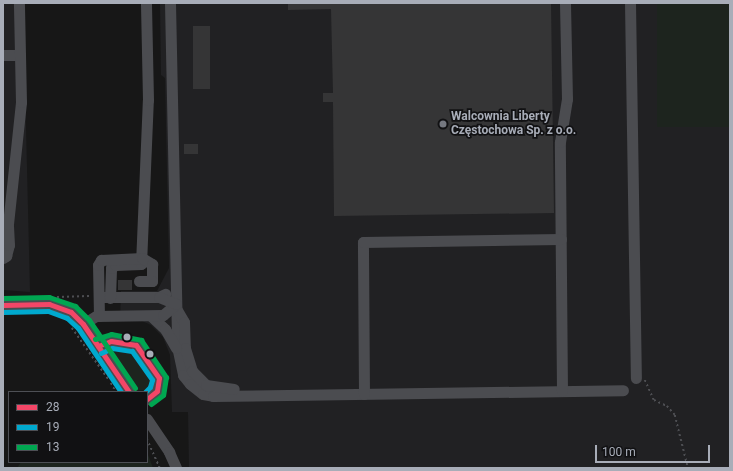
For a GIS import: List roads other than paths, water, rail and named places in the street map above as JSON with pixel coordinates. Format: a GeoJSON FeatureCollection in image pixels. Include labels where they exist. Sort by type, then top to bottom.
{"type":"FeatureCollection","features":[{"type":"Feature","properties":{"kind":"street"},"geometry":{"type":"LineString","coordinates":[[3,258],[6,256],[8,245],[6,224],[21,102],[19,3]]}},
{"type":"Feature","properties":{"kind":"street"},"geometry":{"type":"LineString","coordinates":[[110,298],[110,268],[114,265],[141,264],[142,258],[148,100],[146,3]]}},
{"type":"Feature","properties":{"kind":"street"},"geometry":{"type":"LineString","coordinates":[[82,324],[99,316],[152,316],[163,314],[170,304],[176,279],[170,3]]}},
{"type":"Feature","properties":{"kind":"street"},"geometry":{"type":"LineString","coordinates":[[562,391],[560,142],[567,99],[565,3]]}},
{"type":"Feature","properties":{"kind":"street"},"geometry":{"type":"LineString","coordinates":[[630,3],[636,378]]}},
{"type":"Feature","properties":{"kind":"street"},"geometry":{"type":"LineString","coordinates":[[3,55],[20,55]]}},
{"type":"Feature","properties":{"kind":"street"},"geometry":{"type":"LineString","coordinates":[[364,394],[362,242],[561,239]]}},
{"type":"Feature","properties":{"kind":"street"},"geometry":{"type":"LineString","coordinates":[[99,316],[98,265],[101,260],[142,258],[152,264],[152,281],[139,281]]}},
{"type":"Feature","properties":{"kind":"street"},"geometry":{"type":"LineString","coordinates":[[176,279],[167,293],[183,375],[203,394],[213,396],[266,396],[623,390]]}},
{"type":"Feature","properties":{"kind":"street"},"geometry":{"type":"LineString","coordinates":[[98,299],[110,298],[170,304],[184,322],[187,361],[197,378],[215,388],[250,390],[266,396]]}},
{"type":"Feature","properties":{"kind":"street"},"geometry":{"type":"LineString","coordinates":[[98,299],[170,304]]}},
{"type":"Feature","properties":{"kind":"street"},"geometry":{"type":"LineString","coordinates":[[3,305],[60,306],[71,312],[98,346],[128,391]]}},
{"type":"Feature","properties":{"kind":"street"},"geometry":{"type":"LineString","coordinates":[[152,316],[165,329],[178,352]]}},
{"type":"Feature","properties":{"kind":"street"},"geometry":{"type":"LineString","coordinates":[[98,346],[111,341],[136,344],[159,378],[157,391],[148,398]]}},
{"type":"Feature","properties":{"kind":"street"},"geometry":{"type":"LineString","coordinates":[[148,420],[169,452],[176,468]]}},
{"type":"Feature","properties":{"kind":"place","name":"Walcownia Liberty Częstochowa Sp. z o.o."},"geometry":{"type":"Point","coordinates":[443,124]}}]}
